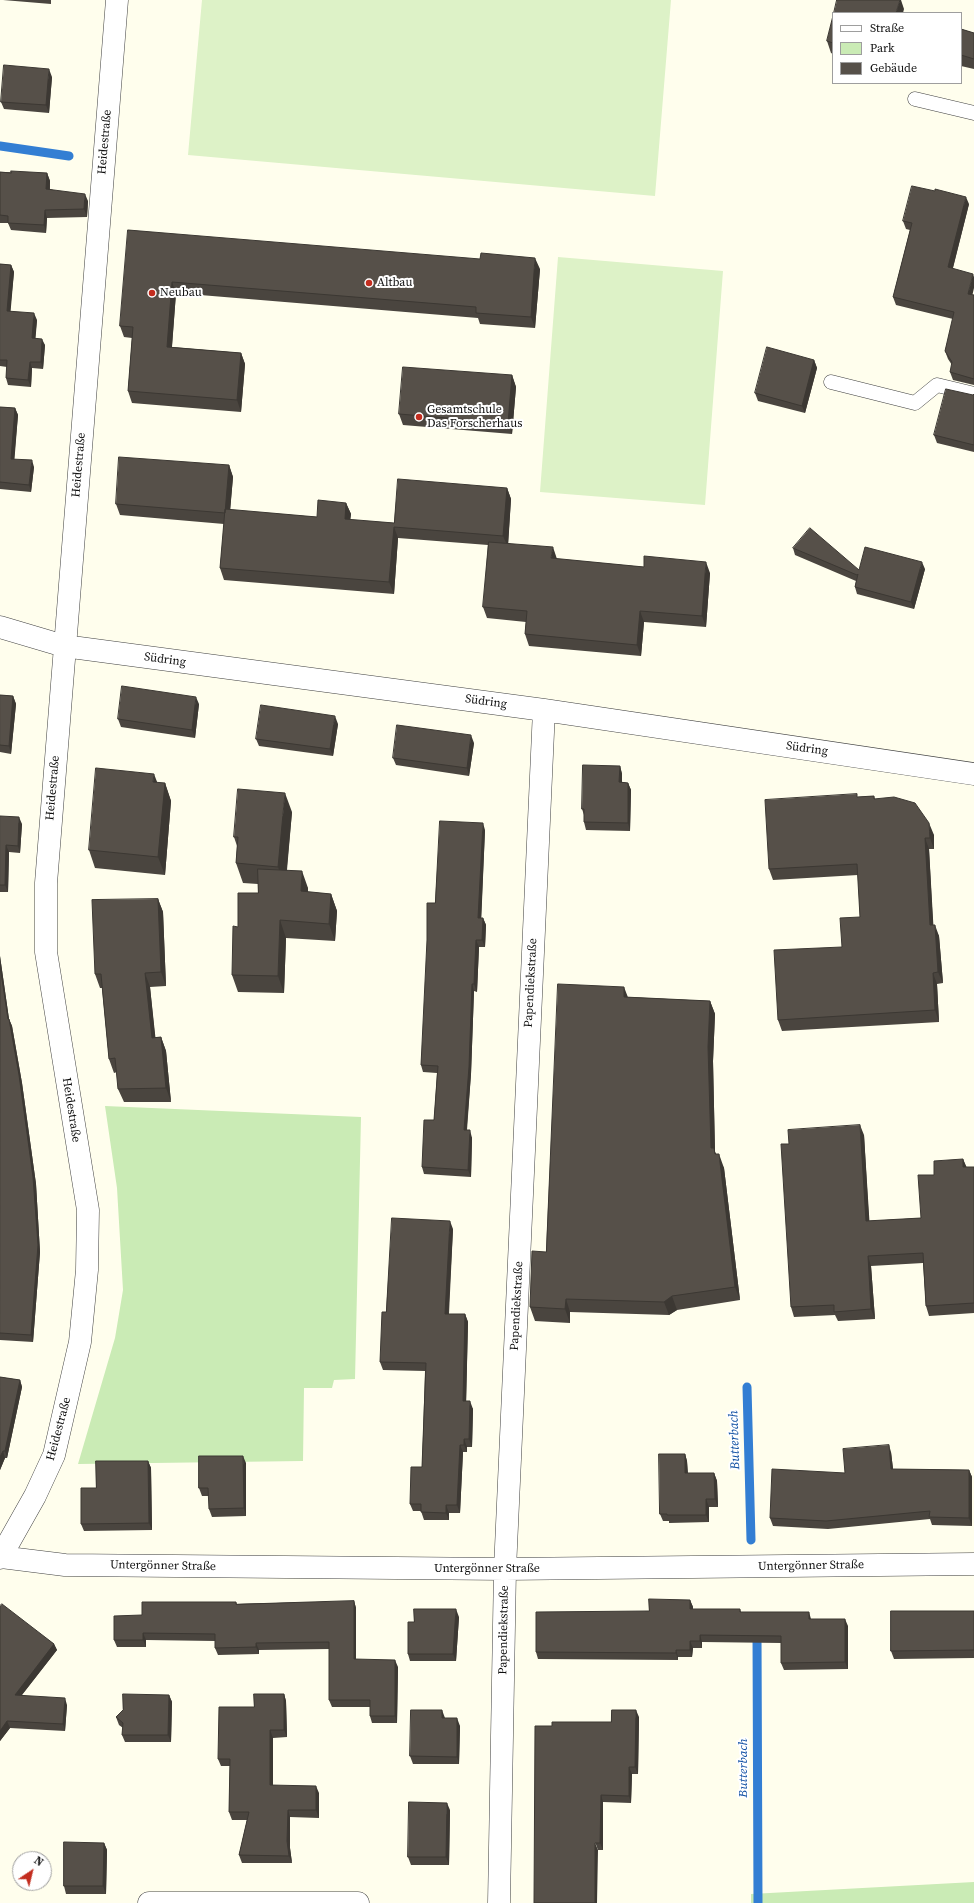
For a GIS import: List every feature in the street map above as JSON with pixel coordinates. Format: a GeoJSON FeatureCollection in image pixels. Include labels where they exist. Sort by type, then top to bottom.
{"type":"FeatureCollection","features":[{"type":"Feature","properties":{"kind":"street","name":"Heidestraße"},"geometry":{"type":"LineString","coordinates":[[0,1558],[35,1496],[54,1455],[80,1342],[88,1270],[88,1210],[46,952],[46,883],[117,0]]}},
{"type":"Feature","properties":{"kind":"street","name":"Südring"},"geometry":{"type":"LineString","coordinates":[[0,627],[64,646],[544,710],[974,774]]}},
{"type":"Feature","properties":{"kind":"street","name":"Papendiekstraße"},"geometry":{"type":"LineString","coordinates":[[499,1903],[505,1569],[544,710]]}},
{"type":"Feature","properties":{"kind":"street","name":"Untergönner Straße"},"geometry":{"type":"LineString","coordinates":[[0,1558],[66,1565],[505,1569],[974,1564]]}},
{"type":"Feature","properties":{"kind":"street"},"geometry":{"type":"LineString","coordinates":[[149,1903],[358,1903]]}},
{"type":"Feature","properties":{"kind":"lane"},"geometry":{"type":"LineString","coordinates":[[915,99],[974,113]]}},
{"type":"Feature","properties":{"kind":"lane"},"geometry":{"type":"LineString","coordinates":[[831,382],[914,403],[937,385],[974,394]]}},
{"type":"Feature","properties":{"kind":"green space"},"geometry":{"type":"Polygon","coordinates":[[[202,0],[671,0],[655,196],[188,155],[202,0]]]}},
{"type":"Feature","properties":{"kind":"green space"},"geometry":{"type":"Polygon","coordinates":[[[558,257],[723,271],[705,505],[540,492],[558,257]]]}},
{"type":"Feature","properties":{"kind":"green space"},"geometry":{"type":"Polygon","coordinates":[[[105,1106],[361,1117],[355,1379],[334,1380],[332,1388],[304,1388],[303,1461],[78,1464],[115,1338],[123,1290],[117,1188],[105,1106]]]}},
{"type":"Feature","properties":{"kind":"green space"},"geometry":{"type":"Polygon","coordinates":[[[974,1882],[974,1903],[751,1903],[751,1894],[974,1882]]]}},
{"type":"Feature","properties":{"kind":"building"},"geometry":{"type":"Polygon","coordinates":[[[837,0],[900,0],[896,12],[834,12],[837,0]]]}},
{"type":"Feature","properties":{"kind":"building"},"geometry":{"type":"Polygon","coordinates":[[[832,20],[832,43],[827,41],[832,20]]]}},
{"type":"Feature","properties":{"kind":"building"},"geometry":{"type":"Polygon","coordinates":[[[962,29],[974,33],[974,59],[962,55],[962,29]]]}},
{"type":"Feature","properties":{"kind":"building"},"geometry":{"type":"Polygon","coordinates":[[[4,65],[49,69],[46,105],[1,102],[4,65]]]}},
{"type":"Feature","properties":{"kind":"building"},"geometry":{"type":"Polygon","coordinates":[[[11,171],[47,173],[46,189],[85,194],[84,209],[45,210],[44,225],[8,223],[8,216],[0,215],[0,172],[11,173],[11,171]]]}},
{"type":"Feature","properties":{"kind":"building"},"geometry":{"type":"Polygon","coordinates":[[[912,186],[935,191],[935,189],[966,197],[948,267],[973,274],[968,294],[974,295],[974,379],[950,372],[952,362],[945,351],[954,312],[893,297],[912,223],[903,221],[912,186]]]}},
{"type":"Feature","properties":{"kind":"building"},"geometry":{"type":"Polygon","coordinates":[[[128,230],[480,259],[481,253],[535,258],[531,317],[476,313],[476,307],[172,282],[167,347],[241,353],[237,400],[128,391],[133,327],[120,326],[128,230]]]}},
{"type":"Feature","properties":{"kind":"building"},"geometry":{"type":"Polygon","coordinates":[[[0,264],[11,265],[7,311],[34,313],[32,338],[42,339],[41,362],[30,362],[28,380],[6,378],[7,360],[0,360],[0,264]]]}},
{"type":"Feature","properties":{"kind":"building"},"geometry":{"type":"Polygon","coordinates":[[[767,347],[814,360],[802,406],[755,393],[767,347]]]}},
{"type":"Feature","properties":{"kind":"building"},"geometry":{"type":"Polygon","coordinates":[[[403,367],[512,375],[508,423],[399,414],[403,367]]]}},
{"type":"Feature","properties":{"kind":"building"},"geometry":{"type":"Polygon","coordinates":[[[946,389],[974,394],[974,445],[934,435],[946,389]]]}},
{"type":"Feature","properties":{"kind":"building"},"geometry":{"type":"Polygon","coordinates":[[[0,407],[15,408],[11,459],[32,460],[29,485],[0,482],[0,407]]]}},
{"type":"Feature","properties":{"kind":"building"},"geometry":{"type":"Polygon","coordinates":[[[119,457],[229,465],[225,513],[116,504],[119,457]]]}},
{"type":"Feature","properties":{"kind":"building"},"geometry":{"type":"Polygon","coordinates":[[[398,479],[507,488],[503,536],[394,527],[389,582],[220,568],[225,509],[317,517],[318,500],[346,503],[345,519],[394,523],[398,479]]]}},
{"type":"Feature","properties":{"kind":"building"},"geometry":{"type":"Polygon","coordinates":[[[810,528],[859,570],[865,547],[922,562],[911,602],[855,587],[858,574],[857,575],[793,548],[810,528]]]}},
{"type":"Feature","properties":{"kind":"building"},"geometry":{"type":"Polygon","coordinates":[[[489,542],[553,547],[551,558],[644,567],[644,556],[706,562],[702,616],[640,611],[637,645],[525,634],[527,611],[483,607],[489,542]]]}},
{"type":"Feature","properties":{"kind":"building"},"geometry":{"type":"Polygon","coordinates":[[[122,686],[196,697],[192,730],[118,719],[122,686]]]}},
{"type":"Feature","properties":{"kind":"building"},"geometry":{"type":"Polygon","coordinates":[[[0,695],[13,696],[9,746],[0,745],[0,695]]]}},
{"type":"Feature","properties":{"kind":"building"},"geometry":{"type":"Polygon","coordinates":[[[261,705],[335,716],[330,749],[256,739],[261,705]]]}},
{"type":"Feature","properties":{"kind":"building"},"geometry":{"type":"Polygon","coordinates":[[[397,725],[471,735],[467,768],[393,758],[397,725]]]}},
{"type":"Feature","properties":{"kind":"building"},"geometry":{"type":"Polygon","coordinates":[[[583,765],[620,766],[619,782],[628,783],[628,823],[584,822],[584,809],[582,809],[583,765]]]}},
{"type":"Feature","properties":{"kind":"building"},"geometry":{"type":"Polygon","coordinates":[[[96,768],[154,774],[153,782],[165,783],[158,857],[89,850],[96,768]]]}},
{"type":"Feature","properties":{"kind":"building"},"geometry":{"type":"Polygon","coordinates":[[[238,789],[285,793],[278,867],[236,863],[238,837],[234,837],[238,789]]]}},
{"type":"Feature","properties":{"kind":"building"},"geometry":{"type":"Polygon","coordinates":[[[857,794],[857,797],[874,796],[874,799],[894,797],[915,803],[929,823],[930,838],[925,838],[930,925],[935,925],[938,972],[933,973],[935,1010],[778,1020],[774,950],[842,947],[840,918],[860,917],[857,864],[769,869],[765,800],[857,794]]]}},
{"type":"Feature","properties":{"kind":"building"},"geometry":{"type":"Polygon","coordinates":[[[0,816],[19,817],[18,846],[6,845],[5,885],[0,885],[0,816]]]}},
{"type":"Feature","properties":{"kind":"building"},"geometry":{"type":"Polygon","coordinates":[[[440,821],[483,823],[478,918],[483,918],[482,940],[476,940],[474,984],[472,984],[469,1067],[464,1130],[470,1130],[468,1170],[422,1167],[424,1120],[434,1120],[438,1066],[421,1065],[427,940],[427,903],[435,903],[440,821]]]}},
{"type":"Feature","properties":{"kind":"building"},"geometry":{"type":"Polygon","coordinates":[[[258,869],[302,871],[301,891],[331,894],[329,924],[280,920],[278,976],[232,975],[233,926],[238,927],[238,893],[258,893],[258,869]]]}},
{"type":"Feature","properties":{"kind":"building"},"geometry":{"type":"Polygon","coordinates":[[[158,899],[161,972],[145,973],[152,1038],[161,1037],[166,1088],[118,1089],[115,1058],[109,1059],[101,974],[95,974],[92,900],[158,899]]]}},
{"type":"Feature","properties":{"kind":"building"},"geometry":{"type":"Polygon","coordinates":[[[0,966],[8,1019],[19,1075],[33,1177],[38,1245],[31,1335],[0,1333],[0,966]]]}},
{"type":"Feature","properties":{"kind":"building"},"geometry":{"type":"Polygon","coordinates":[[[558,984],[624,987],[624,997],[710,1001],[708,1047],[711,1148],[714,1148],[715,1154],[719,1154],[735,1287],[672,1296],[664,1302],[566,1299],[565,1309],[530,1307],[532,1251],[546,1252],[558,984]]]}},
{"type":"Feature","properties":{"kind":"building"},"geometry":{"type":"Polygon","coordinates":[[[860,1125],[866,1221],[921,1218],[918,1175],[934,1175],[934,1161],[963,1159],[963,1167],[974,1167],[974,1303],[926,1306],[923,1253],[868,1256],[871,1309],[834,1312],[834,1305],[791,1307],[781,1144],[789,1144],[788,1130],[860,1125]]]}},
{"type":"Feature","properties":{"kind":"building"},"geometry":{"type":"Polygon","coordinates":[[[392,1218],[450,1221],[445,1314],[465,1314],[463,1401],[470,1401],[469,1439],[464,1439],[464,1445],[460,1445],[457,1505],[446,1505],[446,1513],[421,1512],[421,1504],[410,1504],[411,1467],[422,1467],[426,1363],[380,1362],[382,1312],[386,1312],[392,1218]]]}},
{"type":"Feature","properties":{"kind":"building"},"geometry":{"type":"Polygon","coordinates":[[[0,1377],[20,1380],[5,1451],[3,1451],[0,1457],[0,1377]]]}},
{"type":"Feature","properties":{"kind":"building"},"geometry":{"type":"Polygon","coordinates":[[[889,1445],[891,1469],[969,1470],[969,1518],[929,1517],[930,1511],[826,1521],[770,1518],[772,1469],[845,1473],[843,1449],[889,1445]]]}},
{"type":"Feature","properties":{"kind":"building"},"geometry":{"type":"Polygon","coordinates":[[[659,1454],[685,1454],[685,1473],[714,1473],[715,1499],[706,1499],[706,1515],[660,1514],[659,1454]]]}},
{"type":"Feature","properties":{"kind":"building"},"geometry":{"type":"Polygon","coordinates":[[[199,1456],[243,1456],[244,1508],[209,1509],[208,1488],[199,1488],[199,1456]]]}},
{"type":"Feature","properties":{"kind":"building"},"geometry":{"type":"Polygon","coordinates":[[[96,1461],[148,1461],[149,1523],[81,1524],[81,1488],[96,1488],[96,1461]]]}},
{"type":"Feature","properties":{"kind":"building"},"geometry":{"type":"Polygon","coordinates":[[[649,1599],[690,1600],[690,1609],[740,1609],[740,1612],[809,1612],[809,1619],[845,1619],[845,1662],[781,1663],[781,1636],[700,1635],[700,1641],[690,1641],[690,1650],[676,1650],[676,1653],[536,1652],[536,1612],[649,1611],[649,1599]]]}},
{"type":"Feature","properties":{"kind":"building"},"geometry":{"type":"Polygon","coordinates":[[[354,1601],[354,1659],[395,1660],[395,1716],[370,1716],[370,1700],[329,1700],[329,1642],[256,1643],[256,1647],[215,1648],[215,1634],[143,1633],[143,1640],[114,1640],[114,1616],[142,1615],[142,1602],[236,1602],[236,1604],[354,1601]]]}},
{"type":"Feature","properties":{"kind":"building"},"geometry":{"type":"Polygon","coordinates":[[[2,1604],[54,1644],[15,1695],[65,1698],[63,1724],[7,1721],[0,1731],[0,1606],[2,1604]]]}},
{"type":"Feature","properties":{"kind":"building"},"geometry":{"type":"Polygon","coordinates":[[[414,1609],[456,1609],[453,1654],[408,1654],[408,1622],[414,1622],[414,1609]]]}},
{"type":"Feature","properties":{"kind":"building"},"geometry":{"type":"Polygon","coordinates":[[[891,1611],[974,1611],[974,1650],[891,1651],[891,1611]]]}},
{"type":"Feature","properties":{"kind":"building"},"geometry":{"type":"Polygon","coordinates":[[[123,1694],[169,1695],[168,1735],[122,1735],[123,1723],[116,1717],[123,1710],[123,1694]]]}},
{"type":"Feature","properties":{"kind":"building"},"geometry":{"type":"Polygon","coordinates":[[[254,1694],[284,1694],[284,1730],[270,1730],[270,1785],[316,1786],[316,1810],[288,1810],[287,1841],[289,1856],[239,1855],[249,1812],[229,1812],[230,1759],[218,1759],[219,1707],[254,1707],[254,1694]]]}},
{"type":"Feature","properties":{"kind":"building"},"geometry":{"type":"Polygon","coordinates":[[[411,1710],[442,1710],[442,1718],[457,1718],[457,1757],[410,1756],[411,1710]]]}},
{"type":"Feature","properties":{"kind":"building"},"geometry":{"type":"Polygon","coordinates":[[[612,1710],[636,1710],[635,1767],[629,1767],[629,1796],[601,1795],[600,1843],[595,1843],[595,1903],[534,1903],[535,1726],[552,1726],[552,1722],[611,1722],[612,1710]]]}},
{"type":"Feature","properties":{"kind":"building"},"geometry":{"type":"Polygon","coordinates":[[[409,1802],[447,1803],[446,1857],[408,1857],[409,1802]]]}},
{"type":"Feature","properties":{"kind":"building"},"geometry":{"type":"Polygon","coordinates":[[[64,1842],[104,1843],[103,1886],[64,1886],[64,1842]]]}},
{"type":"Feature","properties":{"kind":"waterway","name":"Butterbach"},"geometry":{"type":"LineString","coordinates":[[0,146],[69,156]]}},
{"type":"Feature","properties":{"kind":"waterway","name":"Butterbach"},"geometry":{"type":"LineString","coordinates":[[747,1387],[751,1540]]}},
{"type":"Feature","properties":{"kind":"waterway","name":"Butterbach"},"geometry":{"type":"LineString","coordinates":[[757,1633],[758,1903]]}},
{"type":"Feature","properties":{"kind":"place","name":"Altbau"},"geometry":{"type":"Point","coordinates":[369,283]}},
{"type":"Feature","properties":{"kind":"place","name":"Neubau"},"geometry":{"type":"Point","coordinates":[152,293]}},
{"type":"Feature","properties":{"kind":"place","name":"Gesamtschule Das Forscherhaus"},"geometry":{"type":"Point","coordinates":[419,417]}}]}
